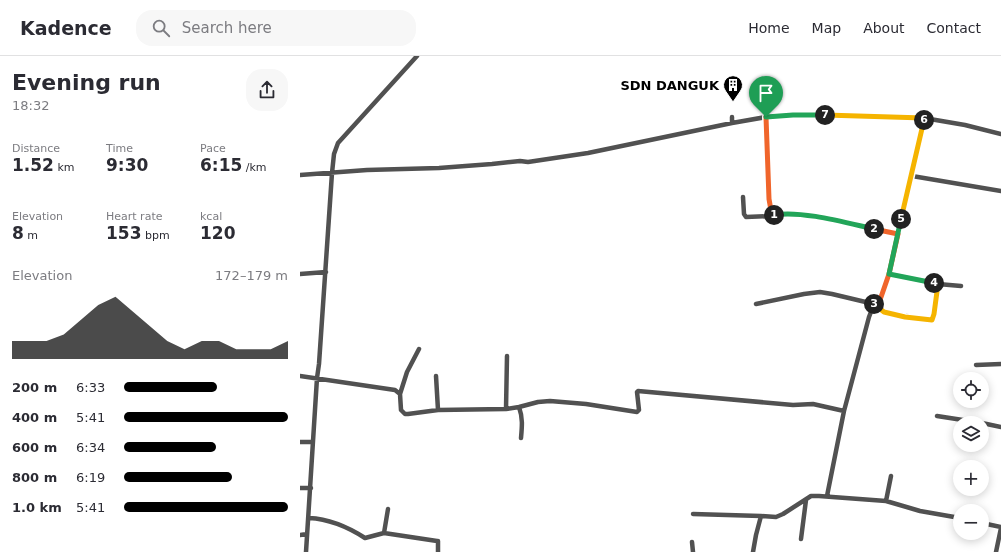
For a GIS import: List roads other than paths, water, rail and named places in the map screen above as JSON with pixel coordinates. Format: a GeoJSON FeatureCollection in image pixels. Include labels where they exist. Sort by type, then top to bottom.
{"type":"FeatureCollection","features":[{"type":"Feature","properties":{"kind":"street"},"geometry":{"type":"LineString","coordinates":[[306,552],[317,378],[334,154],[338,143],[417,56]]}},
{"type":"Feature","properties":{"kind":"street"},"geometry":{"type":"LineString","coordinates":[[300,175],[367,170],[439,168],[520,161],[528,162],[588,153],[766,117],[812,115],[924,118],[965,125],[1001,134]]}},
{"type":"Feature","properties":{"kind":"street"},"geometry":{"type":"LineString","coordinates":[[732,117],[732,123]]}},
{"type":"Feature","properties":{"kind":"street"},"geometry":{"type":"LineString","coordinates":[[766,117],[769,199],[772,216]]}},
{"type":"Feature","properties":{"kind":"street"},"geometry":{"type":"LineString","coordinates":[[827,496],[844,411],[869,316],[874,304],[880,300],[889,274],[924,118]]}},
{"type":"Feature","properties":{"kind":"street"},"geometry":{"type":"LineString","coordinates":[[912,176],[1001,191]]}},
{"type":"Feature","properties":{"kind":"street"},"geometry":{"type":"LineString","coordinates":[[743,197],[744,214],[746,217],[788,214],[825,218],[898,234]]}},
{"type":"Feature","properties":{"kind":"street"},"geometry":{"type":"LineString","coordinates":[[300,274],[326,272]]}},
{"type":"Feature","properties":{"kind":"street"},"geometry":{"type":"LineString","coordinates":[[889,274],[938,284],[961,286]]}},
{"type":"Feature","properties":{"kind":"street"},"geometry":{"type":"LineString","coordinates":[[756,304],[820,292],[874,304],[884,312],[912,318],[932,320],[938,284]]}},
{"type":"Feature","properties":{"kind":"street"},"geometry":{"type":"LineString","coordinates":[[419,349],[407,372],[400,394],[401,410],[405,414],[438,410],[506,409],[550,401],[586,404],[638,412],[636,392],[638,391],[793,405],[813,404],[844,411]]}},
{"type":"Feature","properties":{"kind":"street"},"geometry":{"type":"LineString","coordinates":[[506,409],[507,356]]}},
{"type":"Feature","properties":{"kind":"street"},"geometry":{"type":"LineString","coordinates":[[976,365],[1001,364]]}},
{"type":"Feature","properties":{"kind":"street"},"geometry":{"type":"LineString","coordinates":[[300,376],[396,390],[400,394]]}},
{"type":"Feature","properties":{"kind":"street"},"geometry":{"type":"LineString","coordinates":[[436,376],[438,410]]}},
{"type":"Feature","properties":{"kind":"street"},"geometry":{"type":"LineString","coordinates":[[519,407],[522,423],[521,438]]}},
{"type":"Feature","properties":{"kind":"street"},"geometry":{"type":"LineString","coordinates":[[937,416],[953,418]]}},
{"type":"Feature","properties":{"kind":"street"},"geometry":{"type":"LineString","coordinates":[[989,424],[1001,426]]}},
{"type":"Feature","properties":{"kind":"street"},"geometry":{"type":"LineString","coordinates":[[300,442],[313,442]]}},
{"type":"Feature","properties":{"kind":"street"},"geometry":{"type":"LineString","coordinates":[[886,501],[891,476]]}},
{"type":"Feature","properties":{"kind":"street"},"geometry":{"type":"LineString","coordinates":[[300,488],[311,488]]}},
{"type":"Feature","properties":{"kind":"street"},"geometry":{"type":"LineString","coordinates":[[693,514],[776,517],[811,496],[827,496],[886,501],[920,511],[953,517]]}},
{"type":"Feature","properties":{"kind":"street"},"geometry":{"type":"LineString","coordinates":[[801,539],[806,500]]}},
{"type":"Feature","properties":{"kind":"street"},"geometry":{"type":"LineString","coordinates":[[384,533],[388,509]]}},
{"type":"Feature","properties":{"kind":"street"},"geometry":{"type":"LineString","coordinates":[[753,552],[761,516]]}},
{"type":"Feature","properties":{"kind":"street"},"geometry":{"type":"LineString","coordinates":[[309,518],[323,519],[338,524],[365,538],[384,533],[438,541],[438,552]]}},
{"type":"Feature","properties":{"kind":"street"},"geometry":{"type":"LineString","coordinates":[[989,525],[1001,528],[996,552]]}},
{"type":"Feature","properties":{"kind":"street"},"geometry":{"type":"LineString","coordinates":[[300,535],[307,534]]}},
{"type":"Feature","properties":{"kind":"street"},"geometry":{"type":"LineString","coordinates":[[692,542],[693,552]]}},
{"type":"Feature","properties":{"kind":"place","name":"SDN DANGUK"},"geometry":{"type":"Point","coordinates":[733,102]}}]}
